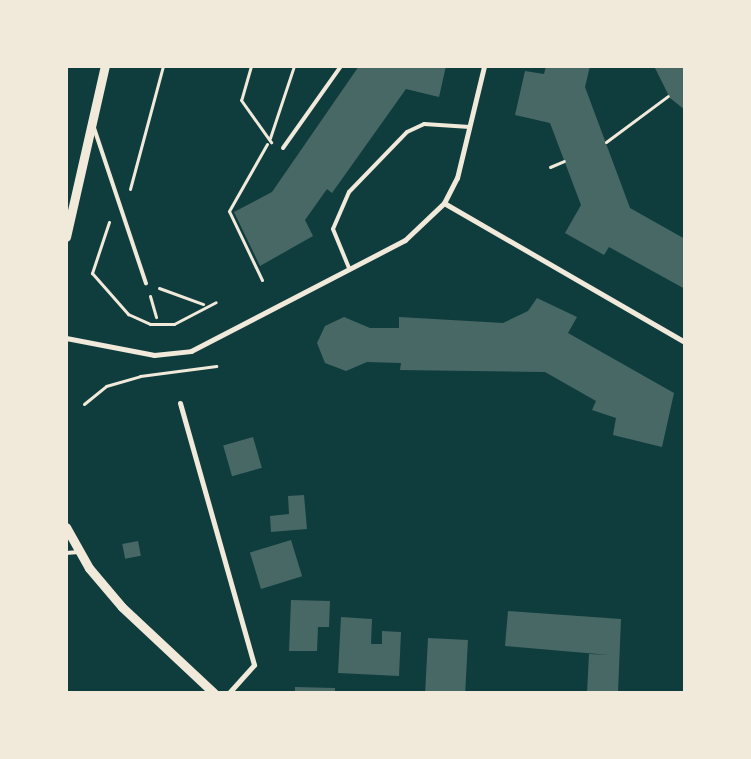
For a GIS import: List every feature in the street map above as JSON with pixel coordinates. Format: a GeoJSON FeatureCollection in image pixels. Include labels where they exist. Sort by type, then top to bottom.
{"type":"FeatureCollection","features":[{"type":"Feature","properties":{"kind":"street"},"geometry":{"type":"LineString","coordinates":[[66,237],[105,66]]}},
{"type":"Feature","properties":{"kind":"street"},"geometry":{"type":"LineString","coordinates":[[66,338],[154,355],[191,351],[405,240],[444,203],[457,178],[484,66]]}},
{"type":"Feature","properties":{"kind":"street"},"geometry":{"type":"LineString","coordinates":[[444,203],[685,342]]}},
{"type":"Feature","properties":{"kind":"street"},"geometry":{"type":"LineString","coordinates":[[180,403],[254,665],[229,693]]}},
{"type":"Feature","properties":{"kind":"street"},"geometry":{"type":"LineString","coordinates":[[66,527],[79,552],[122,607],[214,693]]}},
{"type":"Feature","properties":{"kind":"lane"},"geometry":{"type":"LineString","coordinates":[[283,148],[341,66]]}},
{"type":"Feature","properties":{"kind":"lane"},"geometry":{"type":"LineString","coordinates":[[93,122],[123,207],[146,283]]}},
{"type":"Feature","properties":{"kind":"lane"},"geometry":{"type":"LineString","coordinates":[[350,268],[333,229],[348,192],[407,132],[424,124],[470,128]]}},
{"type":"Feature","properties":{"kind":"lane"},"geometry":{"type":"LineString","coordinates":[[66,553],[79,552]]}},
{"type":"Feature","properties":{"kind":"path"},"geometry":{"type":"LineString","coordinates":[[163,66],[139,166],[123,207],[113,209],[92,273],[128,314],[150,324],[174,324],[216,302]]}},
{"type":"Feature","properties":{"kind":"path"},"geometry":{"type":"LineString","coordinates":[[251,66],[241,100],[269,141]]}},
{"type":"Feature","properties":{"kind":"path"},"geometry":{"type":"LineString","coordinates":[[262,280],[229,211],[269,141],[294,66]]}},
{"type":"Feature","properties":{"kind":"path"},"geometry":{"type":"LineString","coordinates":[[606,142],[668,96]]}},
{"type":"Feature","properties":{"kind":"path"},"geometry":{"type":"LineString","coordinates":[[550,167],[564,161]]}},
{"type":"Feature","properties":{"kind":"path"},"geometry":{"type":"LineString","coordinates":[[146,283],[203,304]]}},
{"type":"Feature","properties":{"kind":"path"},"geometry":{"type":"LineString","coordinates":[[146,283],[156,317]]}},
{"type":"Feature","properties":{"kind":"path"},"geometry":{"type":"LineString","coordinates":[[84,404],[106,386],[132,378],[216,366]]}},
{"type":"Feature","properties":{"kind":"building"},"geometry":{"type":"Polygon","coordinates":[[[359,66],[446,66],[439,97],[406,89],[332,193],[327,189],[305,220],[313,236],[260,266],[234,212],[272,192],[359,66]]]}},
{"type":"Feature","properties":{"kind":"building"},"geometry":{"type":"Polygon","coordinates":[[[546,66],[590,66],[585,87],[630,208],[685,239],[685,289],[609,247],[604,255],[565,233],[581,205],[550,123],[515,115],[525,71],[544,74],[546,66]]]}},
{"type":"Feature","properties":{"kind":"building"},"geometry":{"type":"Polygon","coordinates":[[[654,66],[685,66],[685,110],[670,98],[654,66]]]}},
{"type":"Feature","properties":{"kind":"building"},"geometry":{"type":"Polygon","coordinates":[[[537,298],[577,317],[568,333],[674,393],[662,447],[613,435],[616,418],[592,410],[596,401],[545,372],[400,370],[401,363],[367,362],[346,371],[325,363],[317,343],[325,326],[344,317],[370,328],[399,328],[399,317],[503,323],[528,311],[537,298]]]}},
{"type":"Feature","properties":{"kind":"building"},"geometry":{"type":"Polygon","coordinates":[[[253,437],[262,468],[232,476],[223,446],[253,437]]]}},
{"type":"Feature","properties":{"kind":"building"},"geometry":{"type":"Polygon","coordinates":[[[304,495],[307,529],[271,532],[270,516],[289,514],[288,496],[304,495]]]}},
{"type":"Feature","properties":{"kind":"building"},"geometry":{"type":"Polygon","coordinates":[[[291,540],[302,576],[261,589],[250,553],[291,540]]]}},
{"type":"Feature","properties":{"kind":"building"},"geometry":{"type":"Polygon","coordinates":[[[138,541],[141,556],[125,559],[122,544],[138,541]]]}},
{"type":"Feature","properties":{"kind":"building"},"geometry":{"type":"Polygon","coordinates":[[[291,600],[330,601],[329,627],[318,627],[317,651],[289,651],[291,600]]]}},
{"type":"Feature","properties":{"kind":"building"},"geometry":{"type":"Polygon","coordinates":[[[508,611],[621,619],[618,693],[587,693],[589,654],[609,655],[505,646],[508,611]]]}},
{"type":"Feature","properties":{"kind":"building"},"geometry":{"type":"Polygon","coordinates":[[[341,617],[372,619],[371,644],[382,644],[382,631],[401,632],[399,676],[338,673],[341,617]]]}},
{"type":"Feature","properties":{"kind":"building"},"geometry":{"type":"Polygon","coordinates":[[[428,638],[468,640],[465,693],[425,691],[428,638]]]}},
{"type":"Feature","properties":{"kind":"building"},"geometry":{"type":"Polygon","coordinates":[[[295,687],[335,688],[335,693],[295,693],[295,687]]]}}]}
